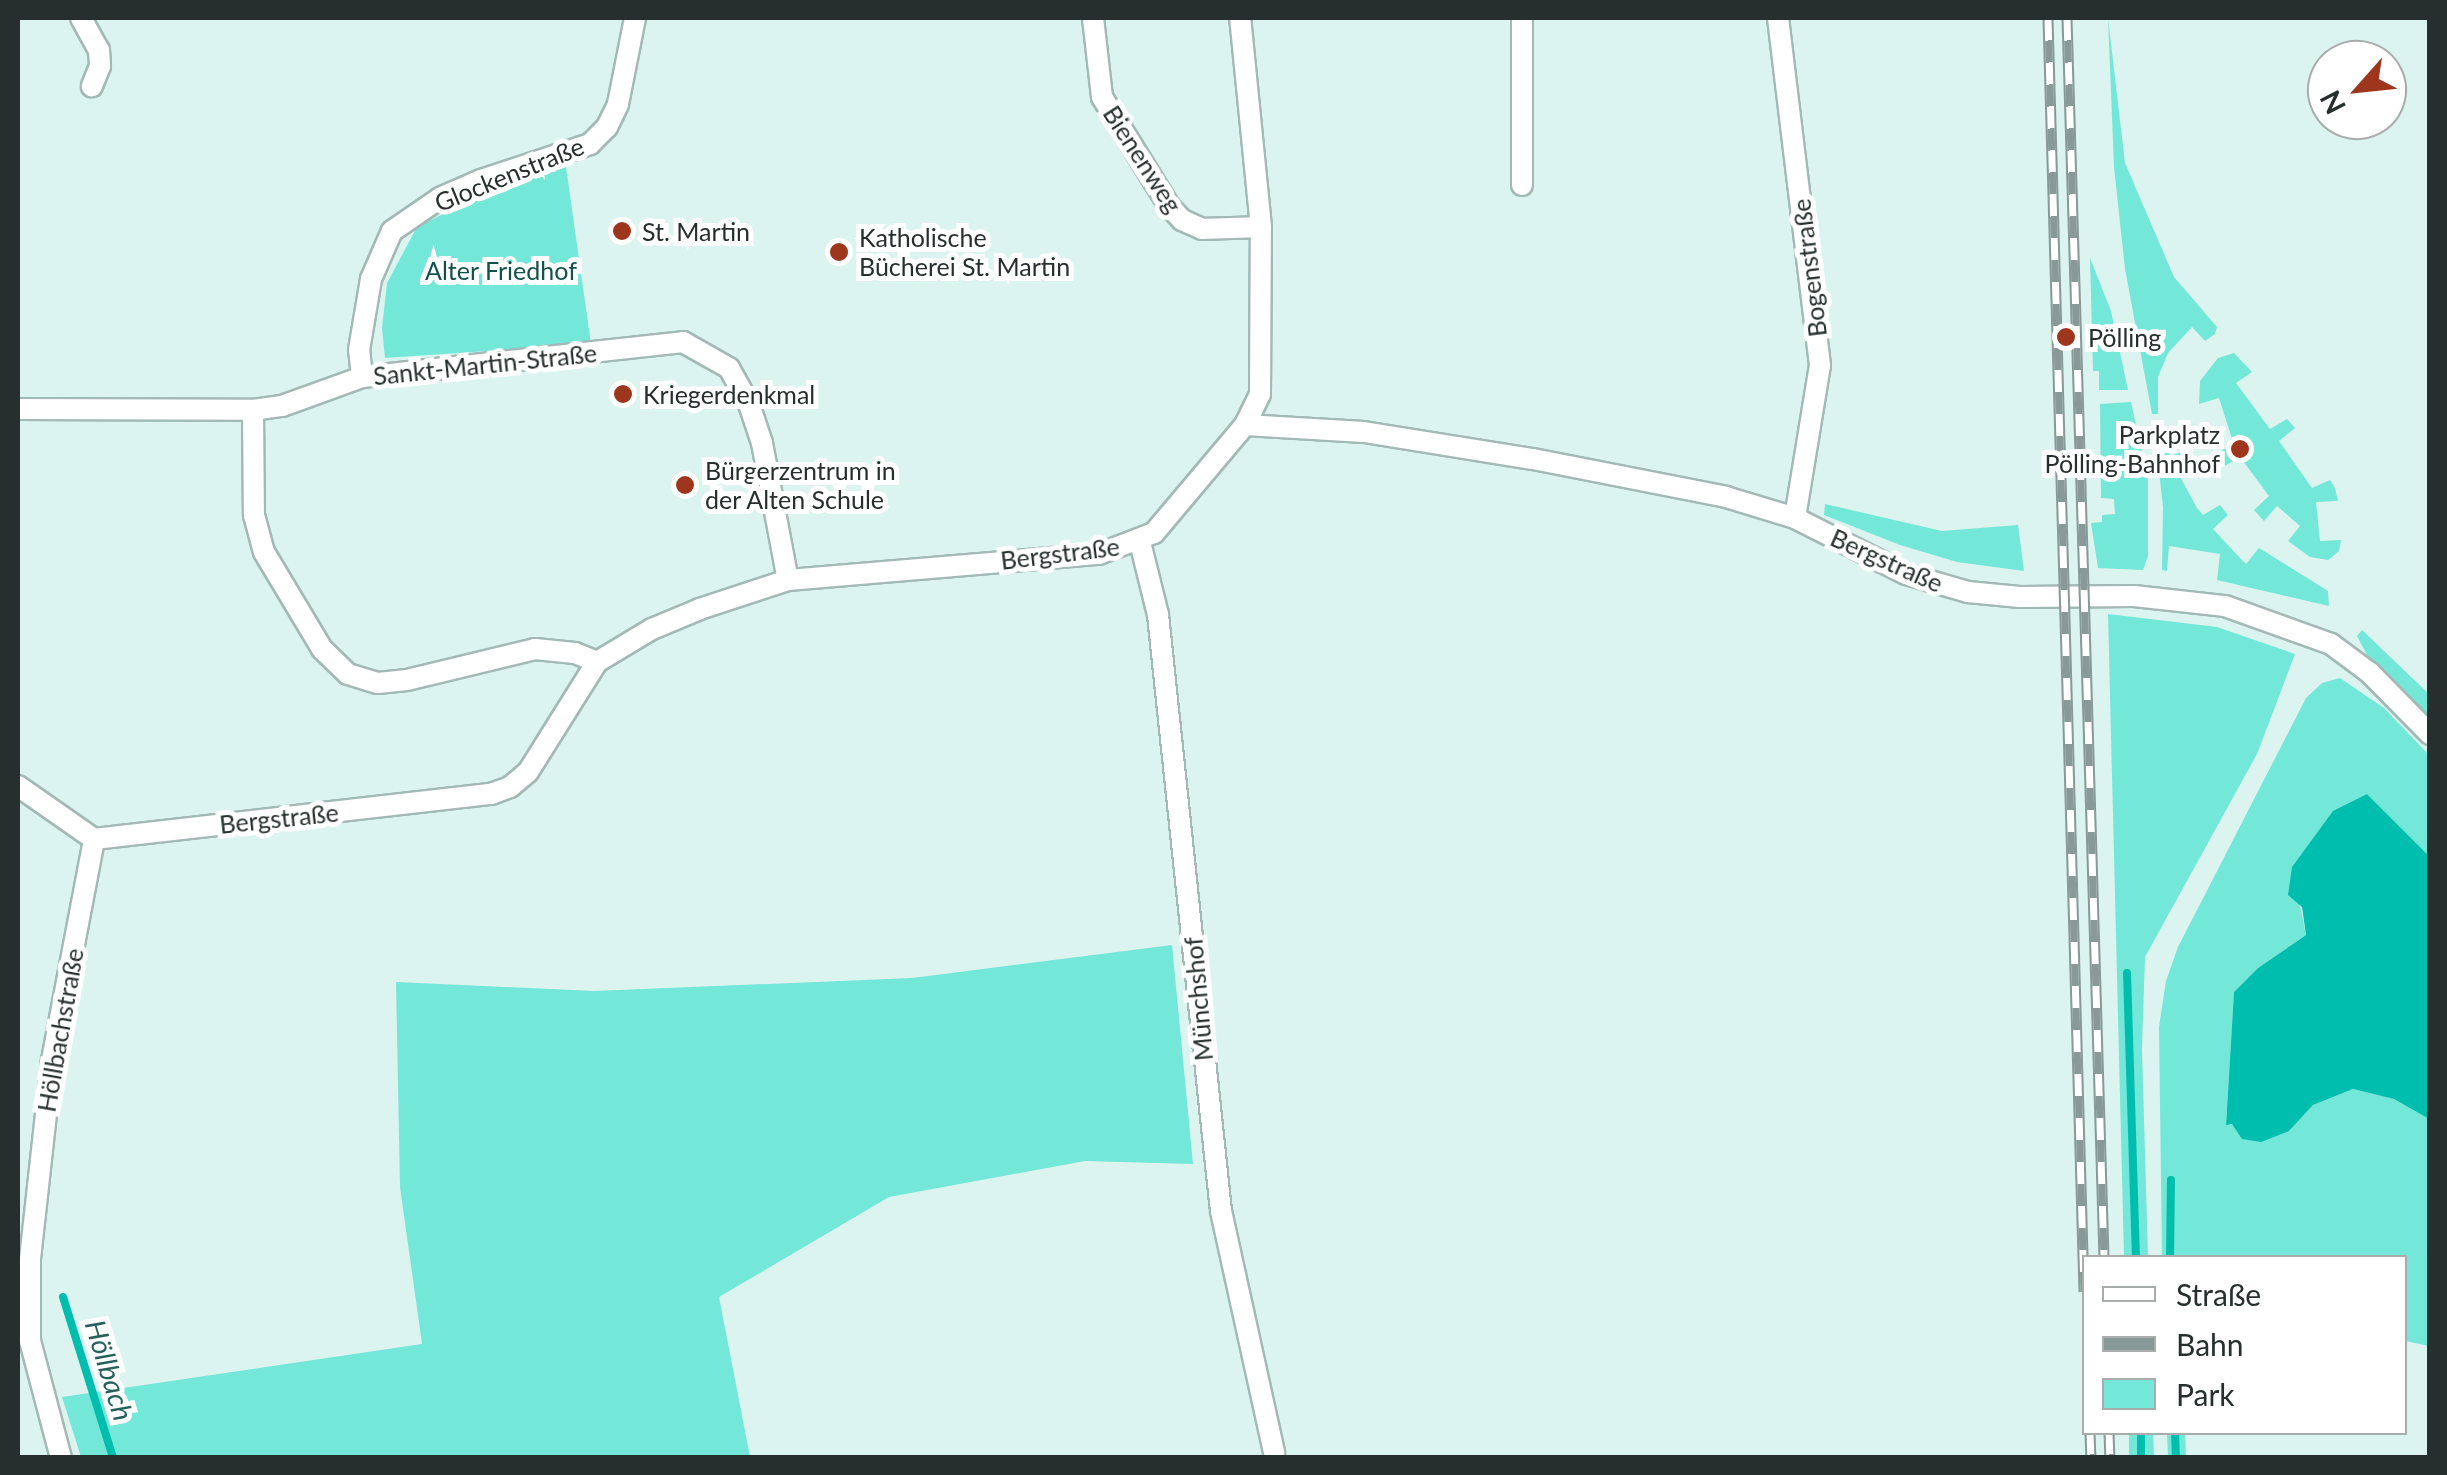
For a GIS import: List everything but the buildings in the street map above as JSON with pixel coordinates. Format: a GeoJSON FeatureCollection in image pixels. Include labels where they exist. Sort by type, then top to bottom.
{"type":"FeatureCollection","features":[{"type":"Feature","properties":{"kind":"street"},"geometry":{"type":"LineString","coordinates":[[81,18],[98,50],[100,66],[92,86]]}},
{"type":"Feature","properties":{"kind":"street","name":"Glockenstraße"},"geometry":{"type":"LineString","coordinates":[[362,377],[359,350],[371,279],[392,230],[440,198],[481,180],[590,144],[608,127],[618,104],[635,18]]}},
{"type":"Feature","properties":{"kind":"street","name":"Bienenweg"},"geometry":{"type":"LineString","coordinates":[[1093,18],[1102,96],[1169,206],[1182,220],[1202,229],[1261,226]]}},
{"type":"Feature","properties":{"kind":"street"},"geometry":{"type":"LineString","coordinates":[[1240,18],[1261,226],[1263,366],[1260,394],[1246,425]]}},
{"type":"Feature","properties":{"kind":"street"},"geometry":{"type":"LineString","coordinates":[[1522,18],[1522,185]]}},
{"type":"Feature","properties":{"kind":"street","name":"Bogenstraße"},"geometry":{"type":"LineString","coordinates":[[1778,18],[1820,365],[1795,518]]}},
{"type":"Feature","properties":{"kind":"street","name":"Sankt-Martin-Straße"},"geometry":{"type":"LineString","coordinates":[[18,410],[253,410],[282,406],[362,377],[683,342],[728,368],[749,404],[762,443],[788,580]]}},
{"type":"Feature","properties":{"kind":"street"},"geometry":{"type":"LineString","coordinates":[[253,410],[254,515],[264,552],[322,649],[348,674],[378,684],[535,650],[575,653],[597,662]]}},
{"type":"Feature","properties":{"kind":"street","name":"Bergstraße"},"geometry":{"type":"LineString","coordinates":[[94,839],[491,794],[510,787],[528,772],[597,662],[652,628],[788,580],[1099,554],[1140,542],[1166,522],[1246,425],[1364,432],[1532,459],[1726,498],[1795,518],[1906,574],[1946,588],[1993,596],[2188,599],[2288,626],[2357,661],[2430,734]]}},
{"type":"Feature","properties":{"kind":"street","name":"Münchshof"},"geometry":{"type":"LineString","coordinates":[[1140,542],[1158,615],[1221,1211],[1274,1453]]}},
{"type":"Feature","properties":{"kind":"street"},"geometry":{"type":"LineString","coordinates":[[18,786],[94,839]]}},
{"type":"Feature","properties":{"kind":"street","name":"Höllbachstraße"},"geometry":{"type":"LineString","coordinates":[[61,1458],[24,1343],[40,1153],[94,839]]}},
{"type":"Feature","properties":{"kind":"green space"},"geometry":{"type":"Polygon","coordinates":[[[2108,18],[2125,163],[2174,277],[2217,327],[2215,334],[2205,341],[2192,327],[2168,353],[2158,377],[2158,414],[2152,414],[2125,269],[2114,167],[2108,18]]]}},
{"type":"Feature","properties":{"kind":"green space","name":"Alter Friedhof"},"geometry":{"type":"Polygon","coordinates":[[[566,167],[591,344],[385,358],[382,328],[387,283],[417,227],[507,182],[566,167]]]}},
{"type":"Feature","properties":{"kind":"green space"},"geometry":{"type":"Polygon","coordinates":[[[2090,258],[2111,311],[2128,390],[2099,390],[2099,371],[2093,371],[2090,258]]]}},
{"type":"Feature","properties":{"kind":"green space"},"geometry":{"type":"Polygon","coordinates":[[[2234,353],[2252,372],[2236,383],[2270,429],[2287,419],[2295,428],[2279,441],[2312,488],[2330,480],[2335,488],[2338,501],[2316,502],[2320,541],[2341,540],[2339,551],[2328,560],[2310,557],[2288,541],[2300,526],[2277,506],[2264,521],[2254,510],[2269,496],[2240,457],[2223,467],[2215,453],[2234,445],[2219,398],[2199,404],[2200,381],[2218,358],[2234,353]]]}},
{"type":"Feature","properties":{"kind":"green space"},"geometry":{"type":"Polygon","coordinates":[[[2131,402],[2148,480],[2148,556],[2143,570],[2098,568],[2091,523],[2102,522],[2102,515],[2115,514],[2114,499],[2101,498],[2100,404],[2131,402]]]}},
{"type":"Feature","properties":{"kind":"green space"},"geometry":{"type":"Polygon","coordinates":[[[2161,425],[2170,456],[2189,450],[2195,462],[2177,471],[2197,508],[2203,515],[2220,505],[2228,515],[2213,529],[2246,564],[2259,548],[2328,591],[2329,606],[2217,580],[2220,554],[2169,546],[2167,571],[2162,570],[2163,507],[2154,427],[2161,425]]]}},
{"type":"Feature","properties":{"kind":"green space"},"geometry":{"type":"Polygon","coordinates":[[[1825,504],[1942,531],[2018,525],[2024,571],[1957,562],[1900,545],[1824,515],[1825,504]]]}},
{"type":"Feature","properties":{"kind":"green space"},"geometry":{"type":"Polygon","coordinates":[[[2108,614],[2217,627],[2295,654],[2257,754],[2145,957],[2142,1049],[2148,1255],[2124,1255],[2108,614]]]}},
{"type":"Feature","properties":{"kind":"green space"},"geometry":{"type":"Polygon","coordinates":[[[2362,630],[2429,694],[2429,720],[2367,655],[2357,636],[2362,630]]]}},
{"type":"Feature","properties":{"kind":"green space"},"geometry":{"type":"Polygon","coordinates":[[[2340,678],[2384,708],[2429,755],[2429,856],[2367,794],[2333,812],[2292,867],[2306,935],[2258,968],[2234,992],[2226,1124],[2289,1131],[2313,1105],[2353,1089],[2394,1099],[2429,1119],[2429,1346],[2407,1341],[2407,1255],[2162,1255],[2159,1027],[2166,981],[2178,947],[2306,698],[2322,683],[2340,678]]]}},
{"type":"Feature","properties":{"kind":"green space"},"geometry":{"type":"Polygon","coordinates":[[[1172,945],[1193,1164],[1085,1161],[889,1197],[719,1297],[750,1457],[81,1457],[62,1397],[422,1344],[400,1187],[396,982],[594,991],[912,978],[1172,945]]]}},
{"type":"Feature","properties":{"kind":"green space"},"geometry":{"type":"Polygon","coordinates":[[[2129,1435],[2153,1435],[2154,1457],[2129,1457],[2129,1435]]]}},
{"type":"Feature","properties":{"kind":"green space"},"geometry":{"type":"Polygon","coordinates":[[[2167,1435],[2185,1435],[2186,1457],[2168,1457],[2167,1435]]]}},
{"type":"Feature","properties":{"kind":"shaded area"},"geometry":{"type":"Polygon","coordinates":[[[2367,794],[2429,856],[2429,1119],[2394,1099],[2353,1089],[2313,1105],[2289,1131],[2261,1142],[2242,1139],[2232,1124],[2226,1125],[2234,992],[2258,968],[2306,935],[2302,907],[2288,895],[2292,867],[2333,811],[2367,794]]]}},
{"type":"Feature","properties":{"kind":"waterway"},"geometry":{"type":"LineString","coordinates":[[2127,973],[2136,1255]]}},
{"type":"Feature","properties":{"kind":"waterway"},"geometry":{"type":"LineString","coordinates":[[2170,1255],[2171,1180]]}},
{"type":"Feature","properties":{"kind":"waterway","name":"Höllbach"},"geometry":{"type":"LineString","coordinates":[[63,1297],[113,1458]]}},
{"type":"Feature","properties":{"kind":"waterway"},"geometry":{"type":"LineString","coordinates":[[2141,1435],[2141,1458]]}},
{"type":"Feature","properties":{"kind":"waterway"},"geometry":{"type":"LineString","coordinates":[[2175,1435],[2176,1458]]}},
{"type":"Feature","properties":{"kind":"railway"},"geometry":{"type":"LineString","coordinates":[[2048,18],[2083,1255]]}},
{"type":"Feature","properties":{"kind":"railway"},"geometry":{"type":"LineString","coordinates":[[2067,18],[2104,1255]]}},
{"type":"Feature","properties":{"kind":"railway"},"geometry":{"type":"LineString","coordinates":[[2090,1435],[2091,1458]]}},
{"type":"Feature","properties":{"kind":"railway"},"geometry":{"type":"LineString","coordinates":[[2109,1435],[2110,1458]]}},
{"type":"Feature","properties":{"kind":"place","name":"St. Martin"},"geometry":{"type":"Point","coordinates":[622,231]}},
{"type":"Feature","properties":{"kind":"place","name":"Katholische Bücherei St. Martin"},"geometry":{"type":"Point","coordinates":[839,252]}},
{"type":"Feature","properties":{"kind":"place","name":"Pölling"},"geometry":{"type":"Point","coordinates":[2066,337]}},
{"type":"Feature","properties":{"kind":"place","name":"Kriegerdenkmal"},"geometry":{"type":"Point","coordinates":[623,394]}},
{"type":"Feature","properties":{"kind":"place","name":"Parkplatz Pölling-Bahnhof"},"geometry":{"type":"Point","coordinates":[2240,449]}},
{"type":"Feature","properties":{"kind":"place","name":"Bürgerzentrum in der Alten Schule"},"geometry":{"type":"Point","coordinates":[685,485]}}]}
